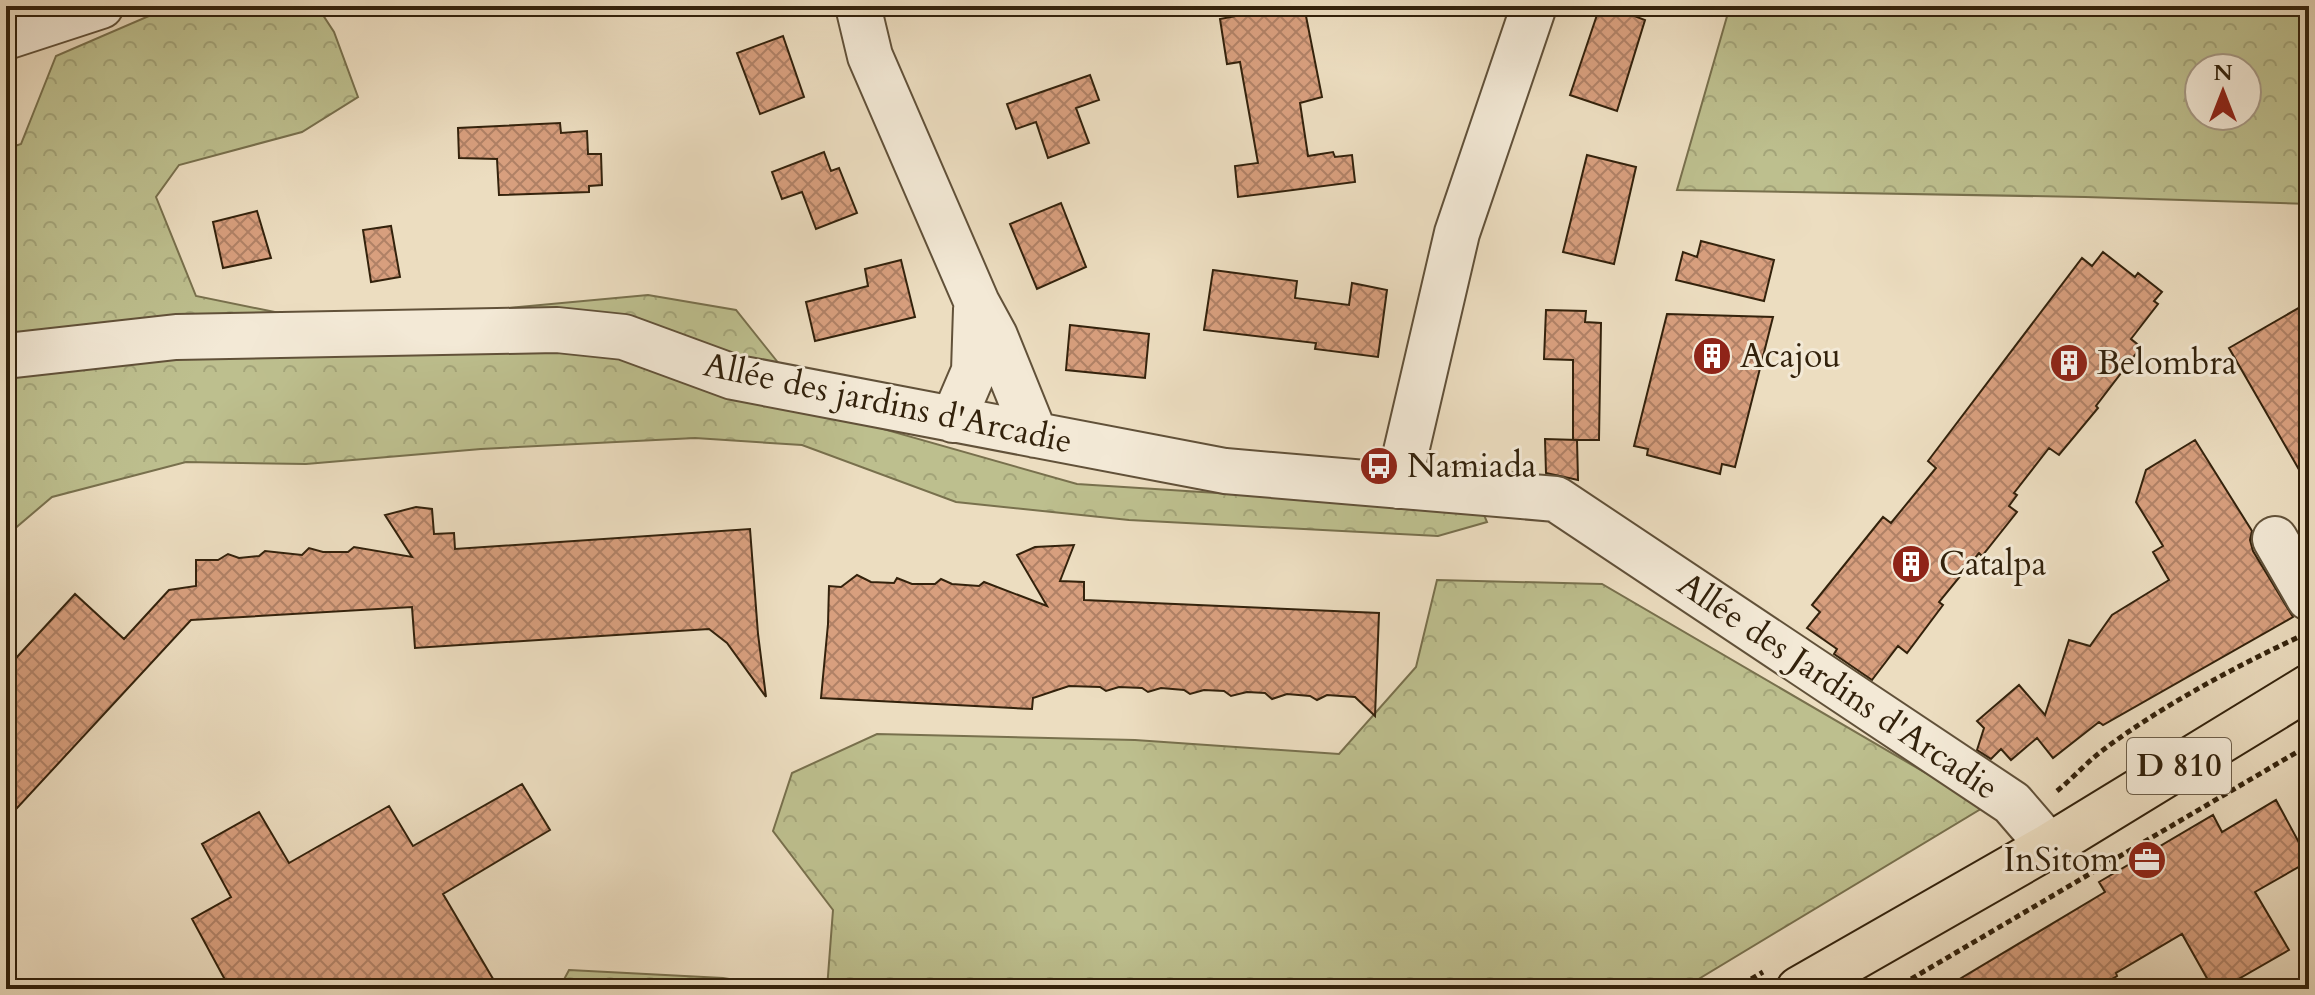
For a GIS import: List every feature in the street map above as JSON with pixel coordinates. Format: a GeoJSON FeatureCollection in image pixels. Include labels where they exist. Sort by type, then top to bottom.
{"type":"FeatureCollection","features":[{"type":"Feature","properties":{"kind":"main road","name":"D 810"},"geometry":{"type":"LineString","coordinates":[[1799,989],[2049,846],[2309,687]]}},
{"type":"Feature","properties":{"kind":"street"},"geometry":{"type":"LineString","coordinates":[[6,37],[101,6]]}},
{"type":"Feature","properties":{"kind":"street"},"geometry":{"type":"LineString","coordinates":[[858,6],[870,56],[977,303],[995,336],[1035,435]]}},
{"type":"Feature","properties":{"kind":"street"},"geometry":{"type":"LineString","coordinates":[[1398,486],[1457,233],[1534,6]]}},
{"type":"Feature","properties":{"kind":"street"},"geometry":{"type":"LineString","coordinates":[[953,420],[974,371],[977,303]]}},
{"type":"Feature","properties":{"kind":"street","name":"Allée des jardins d'Arcadie"},"geometry":{"type":"LineString","coordinates":[[6,356],[176,337],[557,330],[624,337],[733,377],[1225,471],[1556,499],[1617,537]]}},
{"type":"Feature","properties":{"kind":"street","name":"Allée des Jardins d'Arcadie"},"geometry":{"type":"LineString","coordinates":[[1617,537],[2012,803],[2049,846]]}},
{"type":"Feature","properties":{"kind":"street"},"geometry":{"type":"LineString","coordinates":[[2275,539],[2309,598]]}},
{"type":"Feature","properties":{"kind":"path"},"geometry":{"type":"LineString","coordinates":[[2049,798],[2101,751],[2130,731],[2251,659],[2309,633]]}},
{"type":"Feature","properties":{"kind":"path"},"geometry":{"type":"LineString","coordinates":[[1894,989],[2309,745]]}},
{"type":"Feature","properties":{"kind":"green space"},"geometry":{"type":"Polygon","coordinates":[[[172,6],[317,6],[334,32],[358,97],[302,132],[179,165],[156,197],[196,296],[334,324],[648,295],[736,310],[816,410],[1077,484],[1482,510],[1487,522],[1438,536],[1129,520],[956,502],[802,445],[695,438],[481,449],[306,464],[186,462],[52,497],[6,536],[6,149],[21,144],[56,56],[172,6]]]}},
{"type":"Feature","properties":{"kind":"green space"},"geometry":{"type":"Polygon","coordinates":[[[1730,6],[2309,6],[2309,204],[1677,190],[1730,6]]]}},
{"type":"Feature","properties":{"kind":"green space"},"geometry":{"type":"Polygon","coordinates":[[[1437,580],[1602,584],[1984,807],[1682,989],[827,989],[833,910],[773,831],[792,773],[877,734],[1135,740],[1339,754],[1416,667],[1437,580]]]}},
{"type":"Feature","properties":{"kind":"green space"},"geometry":{"type":"Polygon","coordinates":[[[569,970],[723,978],[791,989],[559,989],[569,970]]]}},
{"type":"Feature","properties":{"kind":"building"},"geometry":{"type":"Polygon","coordinates":[[[1272,6],[1304,6],[1322,97],[1300,103],[1308,156],[1333,152],[1335,157],[1352,155],[1355,182],[1238,197],[1235,166],[1258,163],[1240,62],[1227,64],[1220,19],[1236,16],[1235,12],[1272,6]]]}},
{"type":"Feature","properties":{"kind":"building"},"geometry":{"type":"Polygon","coordinates":[[[1600,6],[1645,20],[1617,111],[1570,95],[1600,6]]]}},
{"type":"Feature","properties":{"kind":"building"},"geometry":{"type":"Polygon","coordinates":[[[783,36],[804,97],[760,114],[737,53],[783,36]]]}},
{"type":"Feature","properties":{"kind":"building"},"geometry":{"type":"Polygon","coordinates":[[[1090,75],[1099,100],[1076,108],[1089,143],[1048,158],[1036,122],[1016,129],[1007,104],[1090,75]]]}},
{"type":"Feature","properties":{"kind":"building"},"geometry":{"type":"Polygon","coordinates":[[[560,123],[561,133],[587,131],[588,154],[601,154],[602,185],[589,186],[589,192],[499,195],[497,159],[459,158],[458,128],[560,123]]]}},
{"type":"Feature","properties":{"kind":"building"},"geometry":{"type":"Polygon","coordinates":[[[824,152],[831,171],[839,168],[857,213],[816,229],[802,192],[782,199],[772,172],[824,152]]]}},
{"type":"Feature","properties":{"kind":"building"},"geometry":{"type":"Polygon","coordinates":[[[1587,155],[1636,167],[1614,264],[1563,252],[1587,155]]]}},
{"type":"Feature","properties":{"kind":"building"},"geometry":{"type":"Polygon","coordinates":[[[1061,203],[1086,267],[1037,289],[1010,224],[1061,203]]]}},
{"type":"Feature","properties":{"kind":"building"},"geometry":{"type":"Polygon","coordinates":[[[257,211],[271,258],[223,268],[213,222],[257,211]]]}},
{"type":"Feature","properties":{"kind":"building"},"geometry":{"type":"Polygon","coordinates":[[[391,226],[400,277],[371,282],[363,230],[391,226]]]}},
{"type":"Feature","properties":{"kind":"building"},"geometry":{"type":"Polygon","coordinates":[[[1701,241],[1774,260],[1764,301],[1676,280],[1683,252],[1697,257],[1701,241]]]}},
{"type":"Feature","properties":{"kind":"building"},"geometry":{"type":"Polygon","coordinates":[[[2103,252],[2135,277],[2138,273],[2162,292],[2154,301],[2158,304],[2131,339],[2141,347],[2096,406],[2098,408],[2059,455],[2049,448],[2014,493],[2017,495],[2009,506],[2017,512],[1939,602],[1943,605],[1907,653],[1898,646],[1872,680],[1834,654],[1837,649],[1807,628],[1820,612],[1812,605],[1883,517],[1891,523],[1936,468],[1928,461],[2082,258],[2092,266],[2103,252]]]}},
{"type":"Feature","properties":{"kind":"building"},"geometry":{"type":"Polygon","coordinates":[[[901,260],[915,317],[815,341],[806,302],[868,286],[865,269],[901,260]]]}},
{"type":"Feature","properties":{"kind":"building"},"geometry":{"type":"Polygon","coordinates":[[[1213,270],[1297,281],[1295,298],[1349,305],[1352,283],[1387,290],[1378,357],[1315,349],[1316,343],[1204,330],[1213,270]]]}},
{"type":"Feature","properties":{"kind":"building"},"geometry":{"type":"Polygon","coordinates":[[[2309,302],[2309,487],[2229,348],[2309,302]]]}},
{"type":"Feature","properties":{"kind":"building"},"geometry":{"type":"Polygon","coordinates":[[[1546,310],[1586,311],[1585,322],[1601,323],[1599,440],[1573,440],[1573,360],[1544,359],[1546,310]]]}},
{"type":"Feature","properties":{"kind":"building","name":"Acajou"},"geometry":{"type":"Polygon","coordinates":[[[1667,314],[1773,317],[1735,467],[1722,464],[1720,474],[1647,455],[1648,449],[1634,446],[1667,314]]]}},
{"type":"Feature","properties":{"kind":"building"},"geometry":{"type":"Polygon","coordinates":[[[1070,325],[1149,334],[1145,378],[1066,370],[1070,325]]]}},
{"type":"Feature","properties":{"kind":"building"},"geometry":{"type":"Polygon","coordinates":[[[1545,439],[1577,440],[1578,480],[1546,473],[1545,439]]]}},
{"type":"Feature","properties":{"kind":"building"},"geometry":{"type":"Polygon","coordinates":[[[2195,440],[2252,531],[2250,540],[2253,551],[2293,617],[2103,725],[2099,722],[2053,758],[2037,738],[2011,760],[2001,749],[1991,759],[1977,750],[1984,728],[1977,721],[2019,685],[2045,715],[2069,640],[2090,646],[2112,615],[2169,580],[2153,552],[2163,546],[2136,502],[2146,470],[2195,440]]]}},
{"type":"Feature","properties":{"kind":"building"},"geometry":{"type":"Polygon","coordinates":[[[416,507],[432,509],[434,534],[454,533],[455,549],[750,529],[766,697],[727,643],[709,629],[415,648],[412,607],[191,620],[6,820],[6,669],[75,594],[124,639],[169,590],[196,586],[196,560],[218,560],[228,554],[239,558],[259,556],[265,551],[302,555],[309,548],[323,552],[348,552],[354,547],[412,557],[385,515],[416,507]]]}},
{"type":"Feature","properties":{"kind":"building"},"geometry":{"type":"Polygon","coordinates":[[[1074,545],[1060,581],[1084,582],[1084,600],[1379,613],[1375,716],[1355,697],[1327,695],[1317,700],[1310,696],[1287,694],[1272,699],[1265,693],[1247,692],[1231,696],[1224,691],[1204,690],[1190,694],[1184,690],[1161,688],[1148,692],[1142,688],[1119,687],[1106,691],[1100,687],[1069,686],[1033,698],[1032,709],[821,698],[829,586],[841,587],[857,575],[871,582],[894,583],[897,578],[912,584],[935,584],[941,579],[952,584],[979,586],[984,582],[1047,606],[1017,555],[1035,547],[1074,545]]]}},
{"type":"Feature","properties":{"kind":"building"},"geometry":{"type":"Polygon","coordinates":[[[522,784],[550,830],[443,894],[499,989],[230,989],[192,919],[231,897],[202,844],[259,812],[289,863],[389,806],[413,846],[522,784]]]}},
{"type":"Feature","properties":{"kind":"building"},"geometry":{"type":"Polygon","coordinates":[[[2276,800],[2309,861],[2255,892],[2289,950],[2221,989],[2213,989],[2182,934],[2095,989],[1943,989],[2105,892],[2099,882],[2213,815],[2222,832],[2276,800]]]}},
{"type":"Feature","properties":{"kind":"place","name":"Acajou"},"geometry":{"type":"Point","coordinates":[1712,356]}},
{"type":"Feature","properties":{"kind":"place","name":"Belombra"},"geometry":{"type":"Point","coordinates":[2069,363]}},
{"type":"Feature","properties":{"kind":"place","name":"Namiada"},"geometry":{"type":"Point","coordinates":[1379,466]}},
{"type":"Feature","properties":{"kind":"place","name":"Catalpa"},"geometry":{"type":"Point","coordinates":[1911,564]}},
{"type":"Feature","properties":{"kind":"place","name":"InSitom"},"geometry":{"type":"Point","coordinates":[2147,860]}}]}
